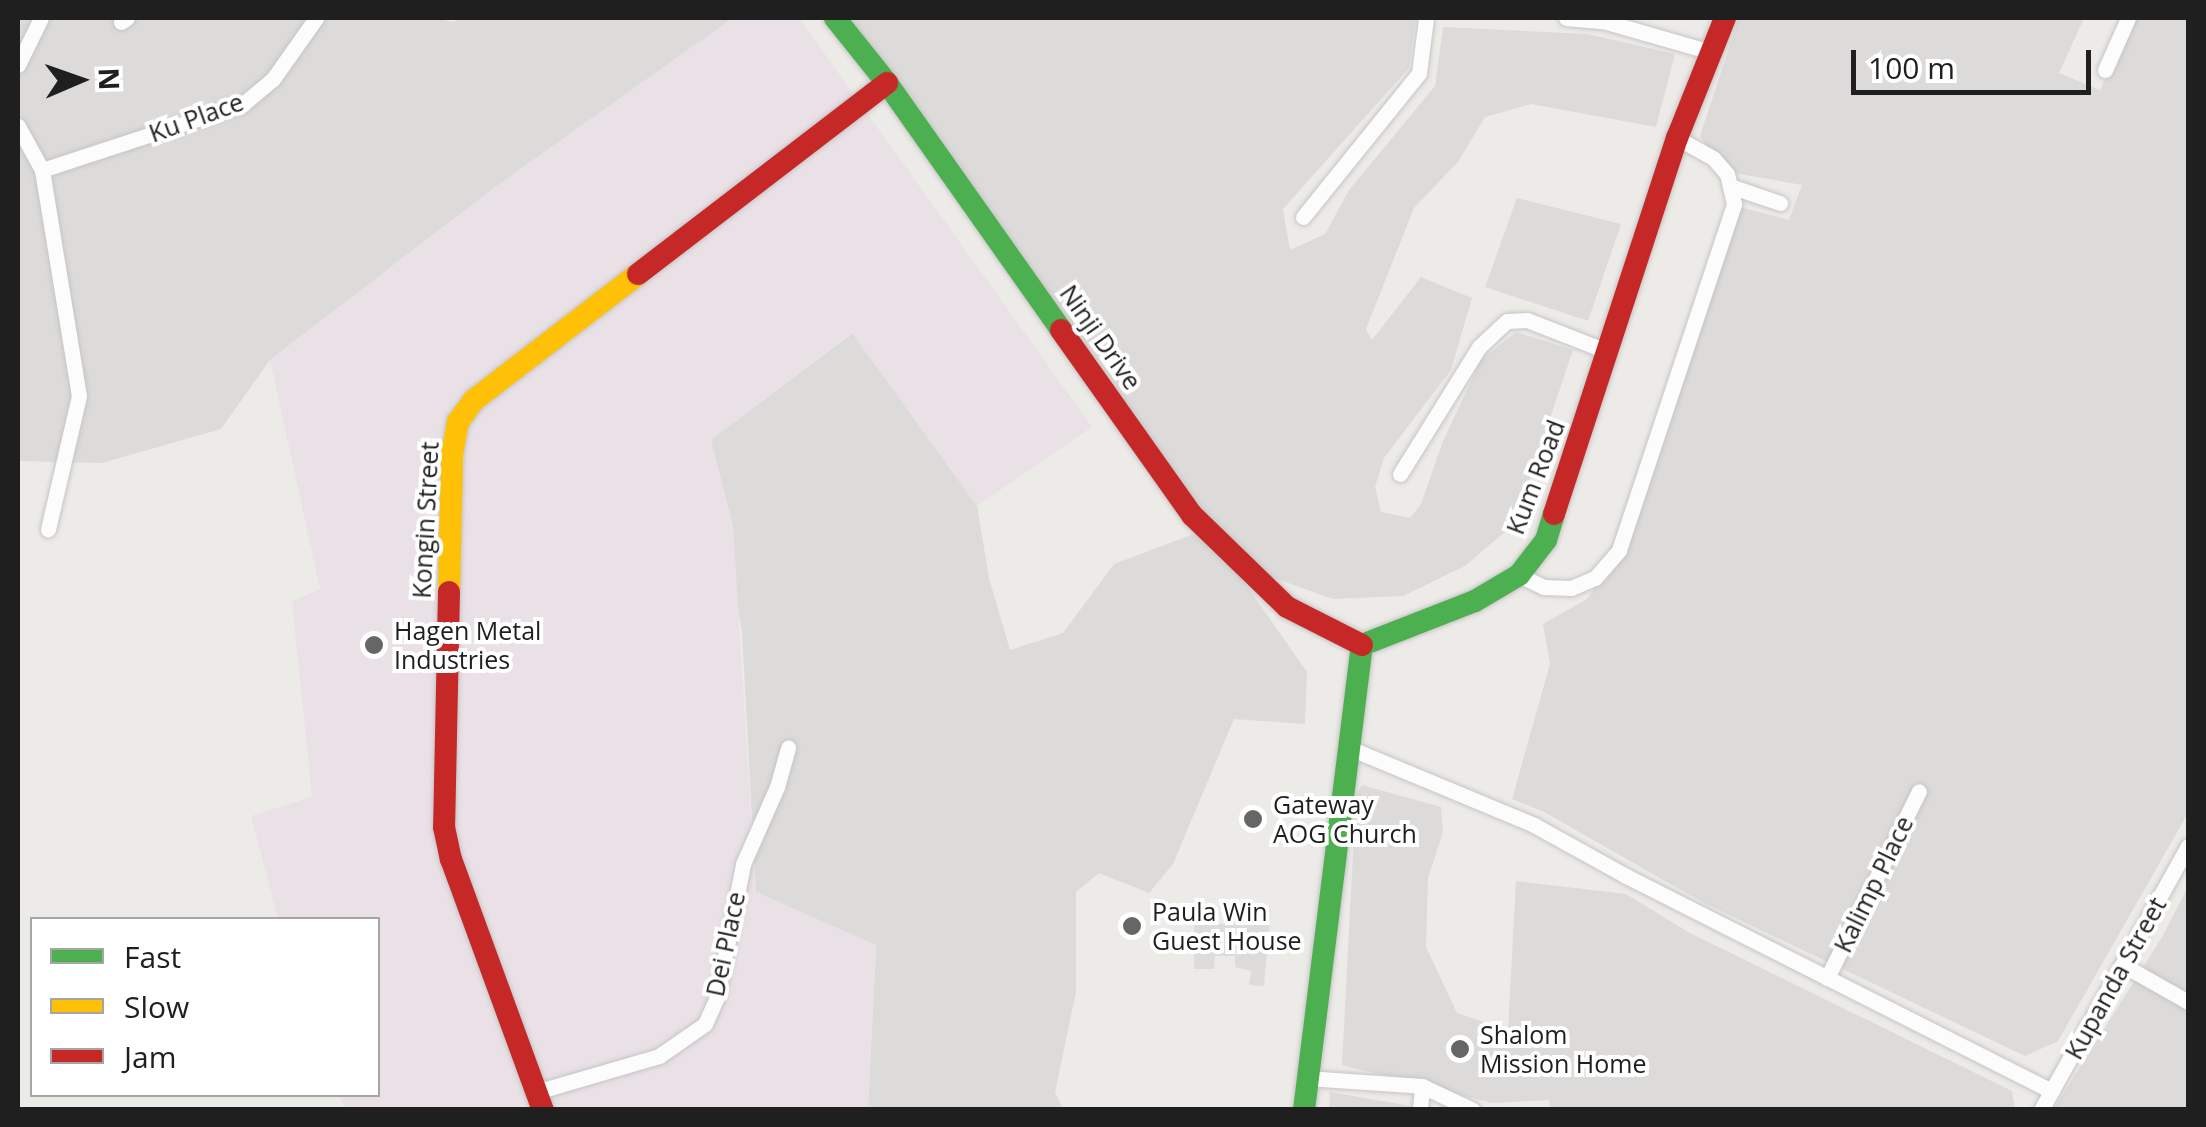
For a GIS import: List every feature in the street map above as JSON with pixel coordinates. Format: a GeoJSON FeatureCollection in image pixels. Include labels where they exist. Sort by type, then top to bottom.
{"type":"FeatureCollection","features":[{"type":"Feature","properties":{"kind":"street"},"geometry":{"type":"LineString","coordinates":[[18,65],[41,18]]}},
{"type":"Feature","properties":{"kind":"street","name":"Ku Place"},"geometry":{"type":"LineString","coordinates":[[42,170],[244,104],[273,79],[316,18]]}},
{"type":"Feature","properties":{"kind":"street","name":"Ninji Drive"},"geometry":{"type":"LineString","coordinates":[[835,18],[887,83],[1192,514],[1287,607],[1362,646]]}},
{"type":"Feature","properties":{"kind":"street"},"geometry":{"type":"LineString","coordinates":[[1302,217],[1419,73],[1426,18]]}},
{"type":"Feature","properties":{"kind":"street"},"geometry":{"type":"LineString","coordinates":[[1566,18],[1603,21],[1711,52]]}},
{"type":"Feature","properties":{"kind":"street","name":"Kum Road"},"geometry":{"type":"LineString","coordinates":[[1362,646],[1437,620],[1518,575],[1546,540],[1610,352],[1676,138],[1725,18]]}},
{"type":"Feature","properties":{"kind":"street"},"geometry":{"type":"LineString","coordinates":[[2104,70],[2128,18]]}},
{"type":"Feature","properties":{"kind":"street","name":"Kongin Street"},"geometry":{"type":"LineString","coordinates":[[540,1101],[451,859],[444,827],[452,454],[458,422],[474,400],[887,83]]}},
{"type":"Feature","properties":{"kind":"street"},"geometry":{"type":"LineString","coordinates":[[18,126],[42,170],[79,396],[48,529]]}},
{"type":"Feature","properties":{"kind":"street"},"geometry":{"type":"LineString","coordinates":[[1518,575],[1544,587],[1571,588],[1595,578],[1618,550],[1734,204],[1728,174],[1713,158],[1676,138]]}},
{"type":"Feature","properties":{"kind":"street"},"geometry":{"type":"LineString","coordinates":[[1730,186],[1780,203]]}},
{"type":"Feature","properties":{"kind":"street"},"geometry":{"type":"LineString","coordinates":[[1400,474],[1479,347],[1507,321],[1527,320],[1610,352]]}},
{"type":"Feature","properties":{"kind":"street"},"geometry":{"type":"LineString","coordinates":[[1304,1110],[1346,748],[1362,646]]}},
{"type":"Feature","properties":{"kind":"street","name":"Dei Place"},"geometry":{"type":"LineString","coordinates":[[540,1101],[659,1056],[705,1024],[717,997],[742,864],[777,787],[788,748]]}},
{"type":"Feature","properties":{"kind":"street"},"geometry":{"type":"LineString","coordinates":[[1346,748],[1534,825],[2052,1091]]}},
{"type":"Feature","properties":{"kind":"street","name":"Kalimp Place"},"geometry":{"type":"LineString","coordinates":[[1826,978],[1918,791]]}},
{"type":"Feature","properties":{"kind":"street","name":"Kupanda Street"},"geometry":{"type":"LineString","coordinates":[[2041,1110],[2188,846]]}},
{"type":"Feature","properties":{"kind":"street"},"geometry":{"type":"LineString","coordinates":[[2123,964],[2188,1002]]}},
{"type":"Feature","properties":{"kind":"street"},"geometry":{"type":"LineString","coordinates":[[1306,1078],[1422,1086],[1473,1110]]}},
{"type":"Feature","properties":{"kind":"street"},"geometry":{"type":"LineString","coordinates":[[1420,1110],[1422,1086]]}},
{"type":"Feature","properties":{"kind":"shaded area"},"geometry":{"type":"Polygon","coordinates":[[[18,18],[435,18],[453,22],[460,18],[733,18],[498,185],[270,360],[221,429],[102,463],[18,461],[18,18]]]}},
{"type":"Feature","properties":{"kind":"shaded area"},"geometry":{"type":"Polygon","coordinates":[[[733,18],[799,18],[1092,427],[977,506],[852,333],[711,440],[733,525],[756,892],[876,945],[868,1109],[345,1109],[339,1097],[380,1097],[380,917],[277,917],[251,816],[312,797],[292,602],[320,589],[270,360],[498,185],[733,18]]]}},
{"type":"Feature","properties":{"kind":"shaded area"},"geometry":{"type":"Polygon","coordinates":[[[846,18],[1416,18],[1409,68],[1283,209],[1290,250],[1325,234],[1349,190],[1435,86],[1443,27],[1587,34],[1675,54],[1656,127],[1531,104],[1485,117],[1458,162],[1414,208],[1366,329],[1372,340],[1421,277],[1472,298],[1451,370],[1384,458],[1375,487],[1381,512],[1410,518],[1421,504],[1443,441],[1481,360],[1516,332],[1573,350],[1523,499],[1505,532],[1465,566],[1403,596],[1333,599],[1255,571],[1174,488],[846,18]]]}},
{"type":"Feature","properties":{"kind":"shaded area"},"geometry":{"type":"Polygon","coordinates":[[[1739,18],[2084,18],[2059,73],[2100,90],[2130,18],[2188,18],[2188,813],[2058,1041],[2025,1056],[1702,902],[1544,812],[1512,799],[1550,664],[1543,624],[1587,599],[1620,549],[1740,207],[1789,220],[1802,185],[1723,171],[1700,136],[1739,18]]]}},
{"type":"Feature","properties":{"kind":"shaded area"},"geometry":{"type":"Polygon","coordinates":[[[1517,198],[1621,224],[1588,321],[1485,287],[1517,198]]]}},
{"type":"Feature","properties":{"kind":"shaded area"},"geometry":{"type":"Polygon","coordinates":[[[853,333],[977,506],[989,578],[1010,650],[1063,633],[1114,564],[1207,529],[1307,672],[1305,724],[1234,719],[1173,864],[1149,893],[1099,873],[1076,892],[1076,992],[1055,1092],[1063,1109],[868,1109],[876,946],[756,892],[742,633],[711,440],[853,333]]]}},
{"type":"Feature","properties":{"kind":"shaded area"},"geometry":{"type":"Polygon","coordinates":[[[1362,785],[1441,807],[1443,832],[1428,878],[1426,947],[1457,1013],[1508,1030],[1516,881],[1626,894],[1688,932],[2012,1091],[2015,1109],[1550,1109],[1549,1100],[1492,1103],[1342,1065],[1356,795],[1362,785]]]}},
{"type":"Feature","properties":{"kind":"shaded area"},"geometry":{"type":"Polygon","coordinates":[[[2188,887],[2188,1109],[2053,1110],[2162,937],[2188,887]]]}},
{"type":"Feature","properties":{"kind":"shaded area"},"geometry":{"type":"Polygon","coordinates":[[[1229,908],[1271,910],[1264,986],[1249,985],[1251,971],[1235,967],[1235,956],[1215,956],[1214,969],[1194,969],[1194,923],[1228,924],[1229,908]]]}},
{"type":"Feature","properties":{"kind":"shaded area"},"geometry":{"type":"Polygon","coordinates":[[[1330,1092],[1429,1109],[1329,1110],[1330,1092]]]}},
{"type":"Feature","properties":{"kind":"traffic: fast"},"geometry":{"type":"LineString","coordinates":[[835,18],[887,83],[1061,330]]}},
{"type":"Feature","properties":{"kind":"traffic: fast"},"geometry":{"type":"LineString","coordinates":[[1304,1110],[1362,645],[1475,601],[1519,575],[1546,540],[1554,514]]}},
{"type":"Feature","properties":{"kind":"traffic: slow"},"geometry":{"type":"LineString","coordinates":[[449,592],[452,455],[458,422],[474,400],[638,274]]}},
{"type":"Feature","properties":{"kind":"traffic: jam"},"geometry":{"type":"LineString","coordinates":[[1554,514],[1677,138],[1725,18]]}},
{"type":"Feature","properties":{"kind":"traffic: jam"},"geometry":{"type":"LineString","coordinates":[[638,274],[887,83]]}},
{"type":"Feature","properties":{"kind":"traffic: jam"},"geometry":{"type":"LineString","coordinates":[[1061,330],[1192,515],[1287,607],[1362,645]]}},
{"type":"Feature","properties":{"kind":"traffic: jam"},"geometry":{"type":"LineString","coordinates":[[449,592],[444,827],[451,859],[543,1110]]}},
{"type":"Feature","properties":{"kind":"place","name":"Hagen Metal Industries"},"geometry":{"type":"Point","coordinates":[374,645]}},
{"type":"Feature","properties":{"kind":"place","name":"Gateway AOG Church"},"geometry":{"type":"Point","coordinates":[1253,819]}},
{"type":"Feature","properties":{"kind":"place","name":"Paula Win Guest House"},"geometry":{"type":"Point","coordinates":[1132,926]}},
{"type":"Feature","properties":{"kind":"place","name":"Shalom Mission Home"},"geometry":{"type":"Point","coordinates":[1460,1049]}}]}
